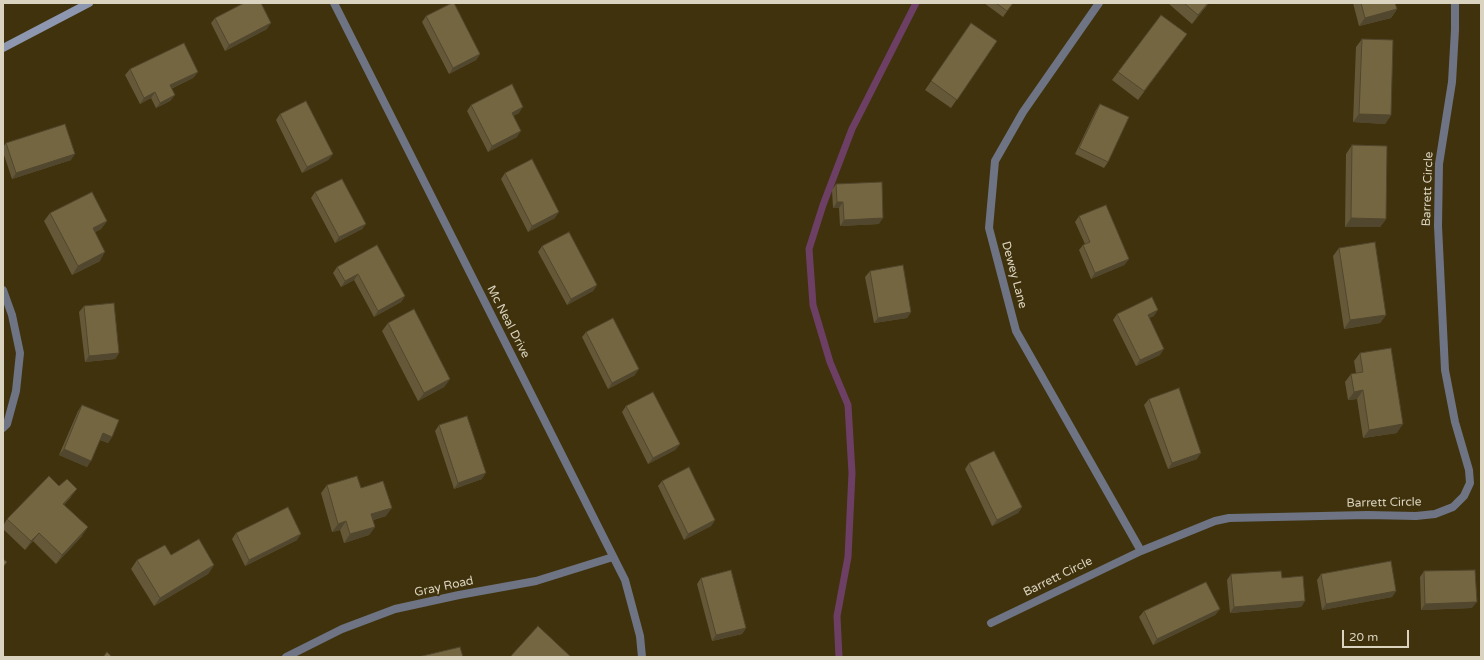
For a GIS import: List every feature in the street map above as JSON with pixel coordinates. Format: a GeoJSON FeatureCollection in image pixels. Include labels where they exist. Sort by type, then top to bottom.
{"type":"FeatureCollection","features":[{"type":"Feature","properties":{"kind":"street"},"geometry":{"type":"LineString","coordinates":[[3,48],[89,3]]}},
{"type":"Feature","properties":{"kind":"street","name":"Mc Neal Drive"},"geometry":{"type":"LineString","coordinates":[[334,3],[625,580],[640,636],[642,657]]}},
{"type":"Feature","properties":{"kind":"street","name":"Dewey Lane"},"geometry":{"type":"LineString","coordinates":[[1099,3],[1023,112],[995,161],[989,228],[1016,331],[1141,550]]}},
{"type":"Feature","properties":{"kind":"street","name":"Barrett Circle"},"geometry":{"type":"LineString","coordinates":[[991,623],[1141,550],[1215,521],[1229,518],[1416,516],[1435,514],[1453,507],[1464,496],[1470,483],[1469,470],[1455,422],[1445,370],[1438,226],[1439,164],[1452,82],[1456,30],[1455,3]]}},
{"type":"Feature","properties":{"kind":"street"},"geometry":{"type":"LineString","coordinates":[[3,290],[12,316],[20,354],[16,391],[7,424],[3,428]]}},
{"type":"Feature","properties":{"kind":"street","name":"Gray Road"},"geometry":{"type":"LineString","coordinates":[[286,657],[342,629],[395,609],[459,595],[536,581],[613,557]]}},
{"type":"Feature","properties":{"kind":"building"},"geometry":{"type":"Polygon","coordinates":[[[244,3],[261,3],[271,23],[229,45],[215,18],[244,3]]]}},
{"type":"Feature","properties":{"kind":"building"},"geometry":{"type":"Polygon","coordinates":[[[454,3],[480,54],[453,68],[426,16],[454,3]]]}},
{"type":"Feature","properties":{"kind":"building"},"geometry":{"type":"Polygon","coordinates":[[[996,3],[1013,3],[1007,11],[996,3]]]}},
{"type":"Feature","properties":{"kind":"building"},"geometry":{"type":"Polygon","coordinates":[[[1184,3],[1208,3],[1198,15],[1184,3]]]}},
{"type":"Feature","properties":{"kind":"building"},"geometry":{"type":"Polygon","coordinates":[[[1361,3],[1395,3],[1397,9],[1365,18],[1361,3]]]}},
{"type":"Feature","properties":{"kind":"building"},"geometry":{"type":"Polygon","coordinates":[[[1161,15],[1187,34],[1144,91],[1118,72],[1161,15]]]}},
{"type":"Feature","properties":{"kind":"building"},"geometry":{"type":"Polygon","coordinates":[[[971,23],[997,41],[957,100],[931,81],[971,23]]]}},
{"type":"Feature","properties":{"kind":"building"},"geometry":{"type":"Polygon","coordinates":[[[1362,39],[1393,40],[1391,115],[1359,114],[1362,39]]]}},
{"type":"Feature","properties":{"kind":"building"},"geometry":{"type":"Polygon","coordinates":[[[184,43],[198,72],[170,85],[175,95],[160,103],[155,92],[144,98],[130,69],[184,43]]]}},
{"type":"Feature","properties":{"kind":"building"},"geometry":{"type":"Polygon","coordinates":[[[512,84],[523,107],[512,113],[521,131],[492,146],[471,105],[512,84]]]}},
{"type":"Feature","properties":{"kind":"building"},"geometry":{"type":"Polygon","coordinates":[[[306,101],[333,154],[307,167],[280,114],[306,101]]]}},
{"type":"Feature","properties":{"kind":"building"},"geometry":{"type":"Polygon","coordinates":[[[1100,104],[1129,117],[1108,162],[1079,148],[1100,104]]]}},
{"type":"Feature","properties":{"kind":"building"},"geometry":{"type":"Polygon","coordinates":[[[65,124],[75,154],[16,173],[6,143],[65,124]]]}},
{"type":"Feature","properties":{"kind":"building"},"geometry":{"type":"Polygon","coordinates":[[[1352,145],[1387,146],[1386,219],[1351,218],[1352,145]]]}},
{"type":"Feature","properties":{"kind":"building"},"geometry":{"type":"Polygon","coordinates":[[[532,159],[559,212],[532,226],[505,173],[532,159]]]}},
{"type":"Feature","properties":{"kind":"building"},"geometry":{"type":"Polygon","coordinates":[[[342,179],[366,224],[339,237],[315,192],[342,179]]]}},
{"type":"Feature","properties":{"kind":"building"},"geometry":{"type":"Polygon","coordinates":[[[882,182],[883,218],[844,220],[843,202],[837,202],[836,184],[882,182]]]}},
{"type":"Feature","properties":{"kind":"building"},"geometry":{"type":"Polygon","coordinates":[[[92,192],[107,221],[93,228],[105,252],[78,266],[50,213],[92,192]]]}},
{"type":"Feature","properties":{"kind":"building"},"geometry":{"type":"Polygon","coordinates":[[[1106,205],[1129,259],[1095,273],[1083,245],[1090,242],[1079,216],[1106,205]]]}},
{"type":"Feature","properties":{"kind":"building"},"geometry":{"type":"Polygon","coordinates":[[[569,232],[597,285],[571,299],[542,246],[569,232]]]}},
{"type":"Feature","properties":{"kind":"building"},"geometry":{"type":"Polygon","coordinates":[[[1375,242],[1386,315],[1350,320],[1339,248],[1375,242]]]}},
{"type":"Feature","properties":{"kind":"building"},"geometry":{"type":"Polygon","coordinates":[[[377,245],[405,296],[378,311],[358,274],[345,281],[337,267],[377,245]]]}},
{"type":"Feature","properties":{"kind":"building"},"geometry":{"type":"Polygon","coordinates":[[[903,265],[911,312],[878,318],[870,271],[903,265]]]}},
{"type":"Feature","properties":{"kind":"building"},"geometry":{"type":"Polygon","coordinates":[[[1152,297],[1158,310],[1148,315],[1164,349],[1140,360],[1117,314],[1152,297]]]}},
{"type":"Feature","properties":{"kind":"building"},"geometry":{"type":"Polygon","coordinates":[[[114,303],[119,353],[89,356],[84,306],[114,303]]]}},
{"type":"Feature","properties":{"kind":"building"},"geometry":{"type":"Polygon","coordinates":[[[414,309],[450,379],[424,393],[388,323],[414,309]]]}},
{"type":"Feature","properties":{"kind":"building"},"geometry":{"type":"Polygon","coordinates":[[[613,318],[639,369],[612,383],[586,332],[613,318]]]}},
{"type":"Feature","properties":{"kind":"building"},"geometry":{"type":"Polygon","coordinates":[[[1391,348],[1403,424],[1369,430],[1363,390],[1354,392],[1351,374],[1363,372],[1360,353],[1391,348]]]}},
{"type":"Feature","properties":{"kind":"building"},"geometry":{"type":"Polygon","coordinates":[[[1179,388],[1201,453],[1172,463],[1149,399],[1179,388]]]}},
{"type":"Feature","properties":{"kind":"building"},"geometry":{"type":"Polygon","coordinates":[[[653,392],[680,444],[653,458],[626,406],[653,392]]]}},
{"type":"Feature","properties":{"kind":"building"},"geometry":{"type":"Polygon","coordinates":[[[82,405],[119,420],[112,437],[103,433],[91,461],[64,449],[82,405]]]}},
{"type":"Feature","properties":{"kind":"building"},"geometry":{"type":"Polygon","coordinates":[[[467,416],[486,473],[458,483],[439,425],[467,416]]]}},
{"type":"Feature","properties":{"kind":"building"},"geometry":{"type":"Polygon","coordinates":[[[994,451],[1022,507],[997,520],[969,463],[994,451]]]}},
{"type":"Feature","properties":{"kind":"building"},"geometry":{"type":"Polygon","coordinates":[[[689,467],[715,520],[688,534],[662,481],[689,467]]]}},
{"type":"Feature","properties":{"kind":"building"},"geometry":{"type":"Polygon","coordinates":[[[49,476],[59,486],[67,479],[77,489],[63,504],[88,527],[62,555],[39,533],[31,541],[7,519],[49,476]]]}},
{"type":"Feature","properties":{"kind":"building"},"geometry":{"type":"Polygon","coordinates":[[[357,476],[361,488],[383,481],[392,508],[371,514],[375,527],[350,534],[346,521],[338,524],[327,485],[357,476]]]}},
{"type":"Feature","properties":{"kind":"building"},"geometry":{"type":"Polygon","coordinates":[[[288,507],[301,534],[249,560],[236,533],[288,507]]]}},
{"type":"Feature","properties":{"kind":"building"},"geometry":{"type":"Polygon","coordinates":[[[199,539],[214,565],[160,598],[137,560],[165,545],[171,555],[199,539]]]}},
{"type":"Feature","properties":{"kind":"building"},"geometry":{"type":"Polygon","coordinates":[[[3,559],[7,562],[3,567],[3,559]]]}},
{"type":"Feature","properties":{"kind":"building"},"geometry":{"type":"Polygon","coordinates":[[[1391,561],[1396,591],[1326,604],[1321,574],[1391,561]]]}},
{"type":"Feature","properties":{"kind":"building"},"geometry":{"type":"Polygon","coordinates":[[[731,570],[746,628],[716,635],[701,578],[731,570]]]}},
{"type":"Feature","properties":{"kind":"building"},"geometry":{"type":"Polygon","coordinates":[[[1475,570],[1477,602],[1425,604],[1424,571],[1475,570]]]}},
{"type":"Feature","properties":{"kind":"building"},"geometry":{"type":"Polygon","coordinates":[[[1281,571],[1282,578],[1303,576],[1305,601],[1234,607],[1231,574],[1281,571]]]}},
{"type":"Feature","properties":{"kind":"building"},"geometry":{"type":"Polygon","coordinates":[[[1206,582],[1220,609],[1157,639],[1144,611],[1206,582]]]}},
{"type":"Feature","properties":{"kind":"building"},"geometry":{"type":"Polygon","coordinates":[[[538,626],[571,657],[510,657],[538,626]]]}},
{"type":"Feature","properties":{"kind":"building"},"geometry":{"type":"Polygon","coordinates":[[[460,647],[463,657],[418,657],[460,647]]]}},
{"type":"Feature","properties":{"kind":"building"},"geometry":{"type":"Polygon","coordinates":[[[107,652],[112,657],[103,657],[107,652]]]}},
{"type":"Feature","properties":{"kind":"waterway"},"geometry":{"type":"LineString","coordinates":[[839,657],[837,616],[848,557],[852,473],[848,405],[830,362],[813,305],[809,249],[823,205],[852,129],[916,3]]}}]}
